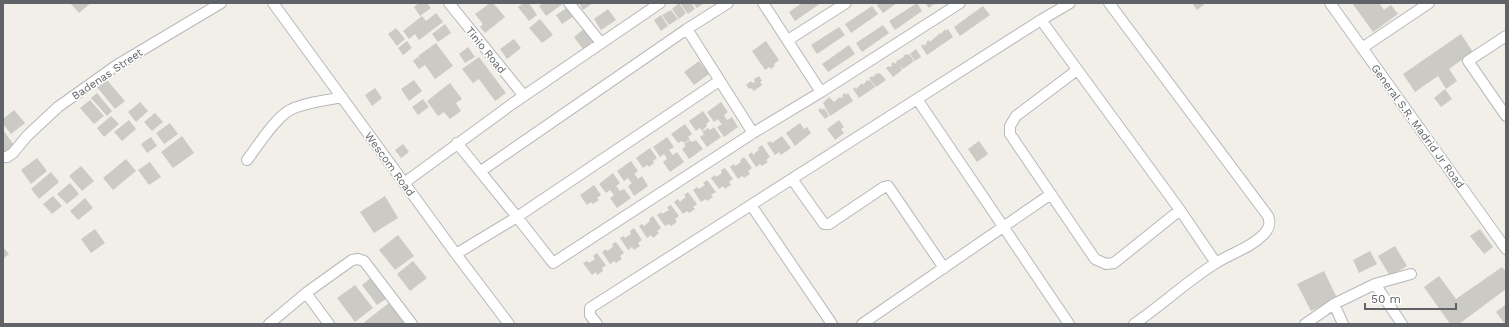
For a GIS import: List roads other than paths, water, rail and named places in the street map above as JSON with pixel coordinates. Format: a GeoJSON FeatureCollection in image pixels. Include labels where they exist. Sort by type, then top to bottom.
{"type":"FeatureCollection","features":[{"type":"Feature","properties":{"kind":"street","name":"Badenas Street"},"geometry":{"type":"LineString","coordinates":[[3,157],[7,157],[13,153],[27,136],[58,108],[117,65],[221,3]]}},
{"type":"Feature","properties":{"kind":"street","name":"Wescom Road"},"geometry":{"type":"LineString","coordinates":[[273,3],[456,254],[509,324]]}},
{"type":"Feature","properties":{"kind":"street","name":"Tinio Road"},"geometry":{"type":"LineString","coordinates":[[449,3],[524,96]]}},
{"type":"Feature","properties":{"kind":"street"},"geometry":{"type":"LineString","coordinates":[[569,3],[601,43]]}},
{"type":"Feature","properties":{"kind":"street"},"geometry":{"type":"LineString","coordinates":[[481,171],[687,29],[728,3]]}},
{"type":"Feature","properties":{"kind":"street"},"geometry":{"type":"LineString","coordinates":[[763,3],[821,92]]}},
{"type":"Feature","properties":{"kind":"street"},"geometry":{"type":"LineString","coordinates":[[788,40],[846,3]]}},
{"type":"Feature","properties":{"kind":"street"},"geometry":{"type":"LineString","coordinates":[[457,143],[518,216],[553,263],[754,133],[960,3]]}},
{"type":"Feature","properties":{"kind":"street"},"geometry":{"type":"LineString","coordinates":[[597,324],[590,315],[590,308],[1041,20],[1070,3]]}},
{"type":"Feature","properties":{"kind":"street"},"geometry":{"type":"LineString","coordinates":[[1109,3],[1268,216],[1270,222],[1269,228],[1263,235],[1247,248],[1216,263],[1134,324]]}},
{"type":"Feature","properties":{"kind":"street","name":"General S.R. Madrid Jr Road"},"geometry":{"type":"LineString","coordinates":[[1330,3],[1506,249]]}},
{"type":"Feature","properties":{"kind":"street"},"geometry":{"type":"LineString","coordinates":[[1362,48],[1429,3]]}},
{"type":"Feature","properties":{"kind":"street"},"geometry":{"type":"LineString","coordinates":[[404,183],[457,143],[654,5]]}},
{"type":"Feature","properties":{"kind":"street"},"geometry":{"type":"LineString","coordinates":[[1041,20],[1180,210],[1216,263]]}},
{"type":"Feature","properties":{"kind":"street"},"geometry":{"type":"LineString","coordinates":[[687,29],[719,81],[754,133]]}},
{"type":"Feature","properties":{"kind":"street"},"geometry":{"type":"LineString","coordinates":[[1506,36],[1468,61],[1506,116]]}},
{"type":"Feature","properties":{"kind":"street"},"geometry":{"type":"LineString","coordinates":[[1077,70],[1016,116],[1010,126],[1010,134],[1095,259],[1106,264],[1114,263],[1180,210]]}},
{"type":"Feature","properties":{"kind":"street"},"geometry":{"type":"LineString","coordinates":[[456,254],[518,216],[719,81]]}},
{"type":"Feature","properties":{"kind":"street"},"geometry":{"type":"LineString","coordinates":[[247,160],[276,123],[289,110],[304,105],[342,97]]}},
{"type":"Feature","properties":{"kind":"street"},"geometry":{"type":"LineString","coordinates":[[917,99],[1069,324]]}},
{"type":"Feature","properties":{"kind":"street"},"geometry":{"type":"LineString","coordinates":[[792,179],[824,224],[829,224],[884,187],[888,186],[944,268]]}},
{"type":"Feature","properties":{"kind":"street"},"geometry":{"type":"LineString","coordinates":[[862,324],[1051,194]]}},
{"type":"Feature","properties":{"kind":"street"},"geometry":{"type":"LineString","coordinates":[[751,205],[832,324]]}},
{"type":"Feature","properties":{"kind":"street"},"geometry":{"type":"LineString","coordinates":[[269,324],[306,293],[352,260],[358,259],[364,261],[412,324]]}},
{"type":"Feature","properties":{"kind":"street"},"geometry":{"type":"LineString","coordinates":[[1305,324],[1334,304],[1375,284],[1411,274]]}},
{"type":"Feature","properties":{"kind":"street"},"geometry":{"type":"LineString","coordinates":[[1375,284],[1402,324]]}},
{"type":"Feature","properties":{"kind":"street"},"geometry":{"type":"LineString","coordinates":[[306,293],[329,324]]}},
{"type":"Feature","properties":{"kind":"street"},"geometry":{"type":"LineString","coordinates":[[1334,304],[1343,324]]}}]}
